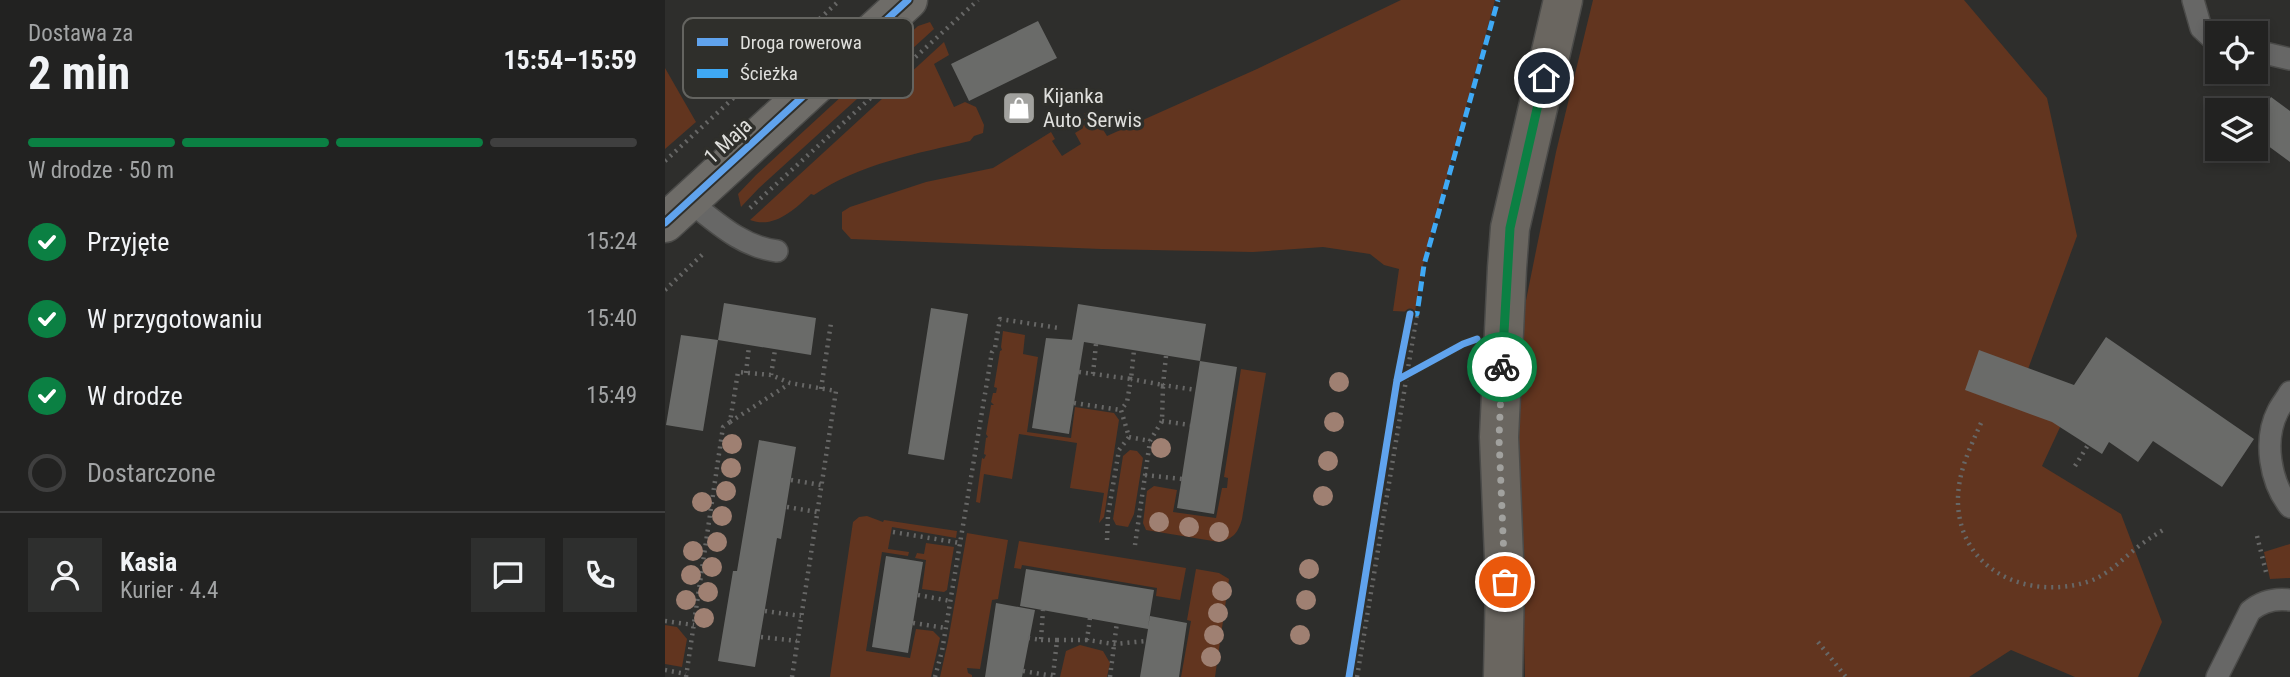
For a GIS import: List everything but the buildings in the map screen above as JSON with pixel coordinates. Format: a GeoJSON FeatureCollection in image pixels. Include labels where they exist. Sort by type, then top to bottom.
{"type":"FeatureCollection","features":[{"type":"Feature","properties":{"kind":"main road"},"geometry":{"type":"LineString","coordinates":[[1503,677],[1505,582],[1499,438],[1510,228],[1563,0]]}},
{"type":"Feature","properties":{"kind":"street","name":"1 Maja"},"geometry":{"type":"LineString","coordinates":[[888,18],[908,0]]}},
{"type":"Feature","properties":{"kind":"street","name":"1 Maja"},"geometry":{"type":"LineString","coordinates":[[677,212],[801,98]]}},
{"type":"Feature","properties":{"kind":"lane"},"geometry":{"type":"LineString","coordinates":[[2193,0],[2201,28],[2205,32]]}},
{"type":"Feature","properties":{"kind":"lane"},"geometry":{"type":"LineString","coordinates":[[2268,54],[2290,59]]}},
{"type":"Feature","properties":{"kind":"lane"},"geometry":{"type":"LineString","coordinates":[[677,212],[766,250],[777,251]]}},
{"type":"Feature","properties":{"kind":"lane"},"geometry":{"type":"LineString","coordinates":[[2290,392],[2277,413],[2270,446],[2278,488],[2290,507]]}},
{"type":"Feature","properties":{"kind":"lane"},"geometry":{"type":"LineString","coordinates":[[2217,677],[2250,611],[2258,604],[2268,601],[2290,600]]}},
{"type":"Feature","properties":{"kind":"path"},"geometry":{"type":"LineString","coordinates":[[820,18],[840,0]]}},
{"type":"Feature","properties":{"kind":"path"},"geometry":{"type":"LineString","coordinates":[[913,59],[978,0]]}},
{"type":"Feature","properties":{"kind":"path"},"geometry":{"type":"LineString","coordinates":[[665,161],[733,98]]}},
{"type":"Feature","properties":{"kind":"path"},"geometry":{"type":"LineString","coordinates":[[744,214],[871,98]]}},
{"type":"Feature","properties":{"kind":"path"},"geometry":{"type":"LineString","coordinates":[[665,290],[713,244]]}},
{"type":"Feature","properties":{"kind":"path"},"geometry":{"type":"LineString","coordinates":[[1349,677],[1413,314]]}},
{"type":"Feature","properties":{"kind":"path"},"geometry":{"type":"LineString","coordinates":[[935,677],[1000,318],[1059,328]]}},
{"type":"Feature","properties":{"kind":"path"},"geometry":{"type":"LineString","coordinates":[[821,388],[831,323]]}},
{"type":"Feature","properties":{"kind":"path"},"geometry":{"type":"LineString","coordinates":[[1093,374],[1096,344]]}},
{"type":"Feature","properties":{"kind":"path"},"geometry":{"type":"LineString","coordinates":[[746,373],[749,346]]}},
{"type":"Feature","properties":{"kind":"path"},"geometry":{"type":"LineString","coordinates":[[771,375],[775,350]]}},
{"type":"Feature","properties":{"kind":"path"},"geometry":{"type":"LineString","coordinates":[[1121,410],[1127,402],[1134,350]]}},
{"type":"Feature","properties":{"kind":"path"},"geometry":{"type":"LineString","coordinates":[[1135,545],[1150,440],[1162,421],[1166,356]]}},
{"type":"Feature","properties":{"kind":"path"},"geometry":{"type":"LineString","coordinates":[[1401,378],[1417,370]]}},
{"type":"Feature","properties":{"kind":"path"},"geometry":{"type":"LineString","coordinates":[[730,422],[738,372],[771,375],[790,383],[836,391],[792,677]]}},
{"type":"Feature","properties":{"kind":"path"},"geometry":{"type":"LineString","coordinates":[[1079,372],[1196,390]]}},
{"type":"Feature","properties":{"kind":"path"},"geometry":{"type":"LineString","coordinates":[[1357,677],[1401,378]]}},
{"type":"Feature","properties":{"kind":"path"},"geometry":{"type":"LineString","coordinates":[[665,670],[686,675],[723,427],[790,383]]}},
{"type":"Feature","properties":{"kind":"path"},"geometry":{"type":"LineString","coordinates":[[1074,403],[1121,410]]}},
{"type":"Feature","properties":{"kind":"path"},"geometry":{"type":"LineString","coordinates":[[1121,410],[1129,437]]}},
{"type":"Feature","properties":{"kind":"path"},"geometry":{"type":"LineString","coordinates":[[1162,421],[1190,425]]}},
{"type":"Feature","properties":{"kind":"path"},"geometry":{"type":"LineString","coordinates":[[1980,423],[1963,462],[1958,505],[1969,547],[1983,563],[2003,576],[2025,585],[2046,588],[2068,587],[2091,581],[2115,568],[2138,547],[2166,528]]}},
{"type":"Feature","properties":{"kind":"path"},"geometry":{"type":"LineString","coordinates":[[1129,437],[1150,440]]}},
{"type":"Feature","properties":{"kind":"path"},"geometry":{"type":"LineString","coordinates":[[1107,540],[1108,515],[1119,450],[1129,437]]}},
{"type":"Feature","properties":{"kind":"path"},"geometry":{"type":"LineString","coordinates":[[2075,466],[2088,444]]}},
{"type":"Feature","properties":{"kind":"path"},"geometry":{"type":"LineString","coordinates":[[1145,475],[1182,479]]}},
{"type":"Feature","properties":{"kind":"path"},"geometry":{"type":"LineString","coordinates":[[791,480],[821,485]]}},
{"type":"Feature","properties":{"kind":"path"},"geometry":{"type":"LineString","coordinates":[[787,507],[817,512]]}},
{"type":"Feature","properties":{"kind":"path"},"geometry":{"type":"LineString","coordinates":[[893,532],[960,543]]}},
{"type":"Feature","properties":{"kind":"path"},"geometry":{"type":"LineString","coordinates":[[918,595],[950,601]]}},
{"type":"Feature","properties":{"kind":"path"},"geometry":{"type":"LineString","coordinates":[[1041,640],[1043,610]]}},
{"type":"Feature","properties":{"kind":"path"},"geometry":{"type":"LineString","coordinates":[[765,611],[801,616]]}},
{"type":"Feature","properties":{"kind":"path"},"geometry":{"type":"LineString","coordinates":[[1087,640],[1090,618]]}},
{"type":"Feature","properties":{"kind":"path"},"geometry":{"type":"LineString","coordinates":[[665,621],[694,625]]}},
{"type":"Feature","properties":{"kind":"path"},"geometry":{"type":"LineString","coordinates":[[1110,677],[1117,622]]}},
{"type":"Feature","properties":{"kind":"path"},"geometry":{"type":"LineString","coordinates":[[913,624],[946,628]]}},
{"type":"Feature","properties":{"kind":"path"},"geometry":{"type":"LineString","coordinates":[[761,637],[797,641]]}},
{"type":"Feature","properties":{"kind":"path"},"geometry":{"type":"LineString","coordinates":[[1028,638],[1087,640],[1114,644],[1146,641]]}},
{"type":"Feature","properties":{"kind":"path"},"geometry":{"type":"LineString","coordinates":[[1023,671],[1052,677],[1057,640]]}},
{"type":"Feature","properties":{"kind":"path"},"geometry":{"type":"LineString","coordinates":[[1818,642],[1846,677]]}},
{"type":"Feature","properties":{"kind":"shaded area"},"geometry":{"type":"Polygon","coordinates":[[[1401,0],[1495,0],[1422,269],[1415,312],[1393,311],[1399,269],[1384,265],[1370,254],[1323,247],[1253,252],[1101,249],[851,239],[842,229],[842,212],[850,207],[926,182],[993,168],[1051,132],[1055,139],[1052,141],[1062,156],[1081,144],[1075,133],[1083,128],[1080,122],[1087,117],[1084,113],[1094,115],[1107,136],[1257,69],[1401,0]]]}},
{"type":"Feature","properties":{"kind":"shaded area"},"geometry":{"type":"Polygon","coordinates":[[[1593,0],[1964,0],[2047,98],[2077,236],[2024,380],[2062,423],[2042,466],[2121,514],[2162,622],[2138,677],[2075,677],[2011,650],[1969,677],[1525,677],[1518,415],[1521,325],[1556,152],[1593,0]]]}},
{"type":"Feature","properties":{"kind":"shaded area"},"geometry":{"type":"Polygon","coordinates":[[[930,22],[934,29],[913,48],[913,31],[930,22]]]}},
{"type":"Feature","properties":{"kind":"shaded area"},"geometry":{"type":"Polygon","coordinates":[[[944,42],[949,55],[934,64],[954,107],[965,102],[976,107],[984,125],[983,133],[974,136],[970,141],[869,167],[814,195],[811,194],[791,212],[775,220],[750,220],[883,98],[913,98],[913,70],[944,42]]]}},
{"type":"Feature","properties":{"kind":"shaded area"},"geometry":{"type":"Polygon","coordinates":[[[665,68],[696,122],[665,149],[665,68]]]}},
{"type":"Feature","properties":{"kind":"shaded area"},"geometry":{"type":"Polygon","coordinates":[[[840,98],[858,98],[741,207],[738,194],[840,98]]]}},
{"type":"Feature","properties":{"kind":"shaded area"},"geometry":{"type":"Polygon","coordinates":[[[1003,331],[1025,335],[1023,354],[1038,357],[1027,432],[1071,438],[1075,407],[1114,413],[1119,420],[1104,517],[1099,523],[1104,493],[1070,488],[1077,443],[1019,434],[1012,479],[984,474],[980,503],[976,502],[982,458],[986,455],[991,405],[994,405],[991,402],[997,388],[994,387],[1003,331]]]}},
{"type":"Feature","properties":{"kind":"shaded area"},"geometry":{"type":"Polygon","coordinates":[[[1241,369],[1266,373],[1242,519],[1237,532],[1219,542],[1146,530],[1143,523],[1147,491],[1154,486],[1177,490],[1173,512],[1216,518],[1222,488],[1227,488],[1228,478],[1224,477],[1241,369]]]}},
{"type":"Feature","properties":{"kind":"shaded area"},"geometry":{"type":"Polygon","coordinates":[[[1130,450],[1137,451],[1143,458],[1134,514],[1128,527],[1116,525],[1113,519],[1123,456],[1130,450]]]}},
{"type":"Feature","properties":{"kind":"shaded area"},"geometry":{"type":"Polygon","coordinates":[[[867,516],[883,522],[884,520],[957,531],[956,538],[892,527],[888,549],[909,552],[908,556],[882,552],[866,651],[910,658],[916,629],[933,631],[940,638],[931,677],[830,677],[853,522],[859,517],[867,516]]]}},
{"type":"Feature","properties":{"kind":"shaded area"},"geometry":{"type":"Polygon","coordinates":[[[967,533],[1008,540],[998,599],[992,600],[980,669],[967,668],[972,677],[940,677],[948,641],[967,533]]]}},
{"type":"Feature","properties":{"kind":"shaded area"},"geometry":{"type":"Polygon","coordinates":[[[1019,541],[1186,568],[1180,600],[1156,596],[1157,588],[1022,565],[1021,569],[1014,568],[1019,541]]]}},
{"type":"Feature","properties":{"kind":"shaded area"},"geometry":{"type":"Polygon","coordinates":[[[926,543],[954,547],[947,590],[944,592],[922,589],[926,560],[915,558],[917,553],[924,554],[926,543]]]}},
{"type":"Feature","properties":{"kind":"shaded area"},"geometry":{"type":"Polygon","coordinates":[[[2290,544],[2290,578],[2270,579],[2264,552],[2290,544]]]}},
{"type":"Feature","properties":{"kind":"shaded area"},"geometry":{"type":"Polygon","coordinates":[[[1196,569],[1219,573],[1229,579],[1215,677],[1181,677],[1191,621],[1187,620],[1196,569]]]}},
{"type":"Feature","properties":{"kind":"shaded area"},"geometry":{"type":"Polygon","coordinates":[[[665,625],[677,627],[687,639],[682,667],[665,664],[665,625]]]}},
{"type":"Feature","properties":{"kind":"shaded area"},"geometry":{"type":"Polygon","coordinates":[[[1080,645],[1103,651],[1110,663],[1107,677],[1060,677],[1066,651],[1080,645]]]}},
{"type":"Feature","properties":{"kind":"marked path"},"geometry":{"type":"LineString","coordinates":[[1410,314],[1417,314],[1424,265],[1498,0]]}},
{"type":"Feature","properties":{"kind":"cycle path"},"geometry":{"type":"LineString","coordinates":[[888,18],[908,0]]}},
{"type":"Feature","properties":{"kind":"cycle path"},"geometry":{"type":"LineString","coordinates":[[665,223],[801,98]]}},
{"type":"Feature","properties":{"kind":"cycle path"},"geometry":{"type":"LineString","coordinates":[[1349,677],[1410,314]]}},
{"type":"Feature","properties":{"kind":"cycle path"},"geometry":{"type":"LineString","coordinates":[[1397,380],[1477,339]]}},
{"type":"Feature","properties":{"kind":"way so far"},"geometry":{"type":"LineString","coordinates":[[1502,367],[1499,438],[1505,582]]}},
{"type":"Feature","properties":{"kind":"place","name":"Kijanka Auto Serwis"},"geometry":{"type":"Point","coordinates":[1019,108]}},
{"type":"Feature","properties":{"kind":"route"},"geometry":{"type":"LineString","coordinates":[[1502,367],[1510,228],[1544,78]]}}]}
